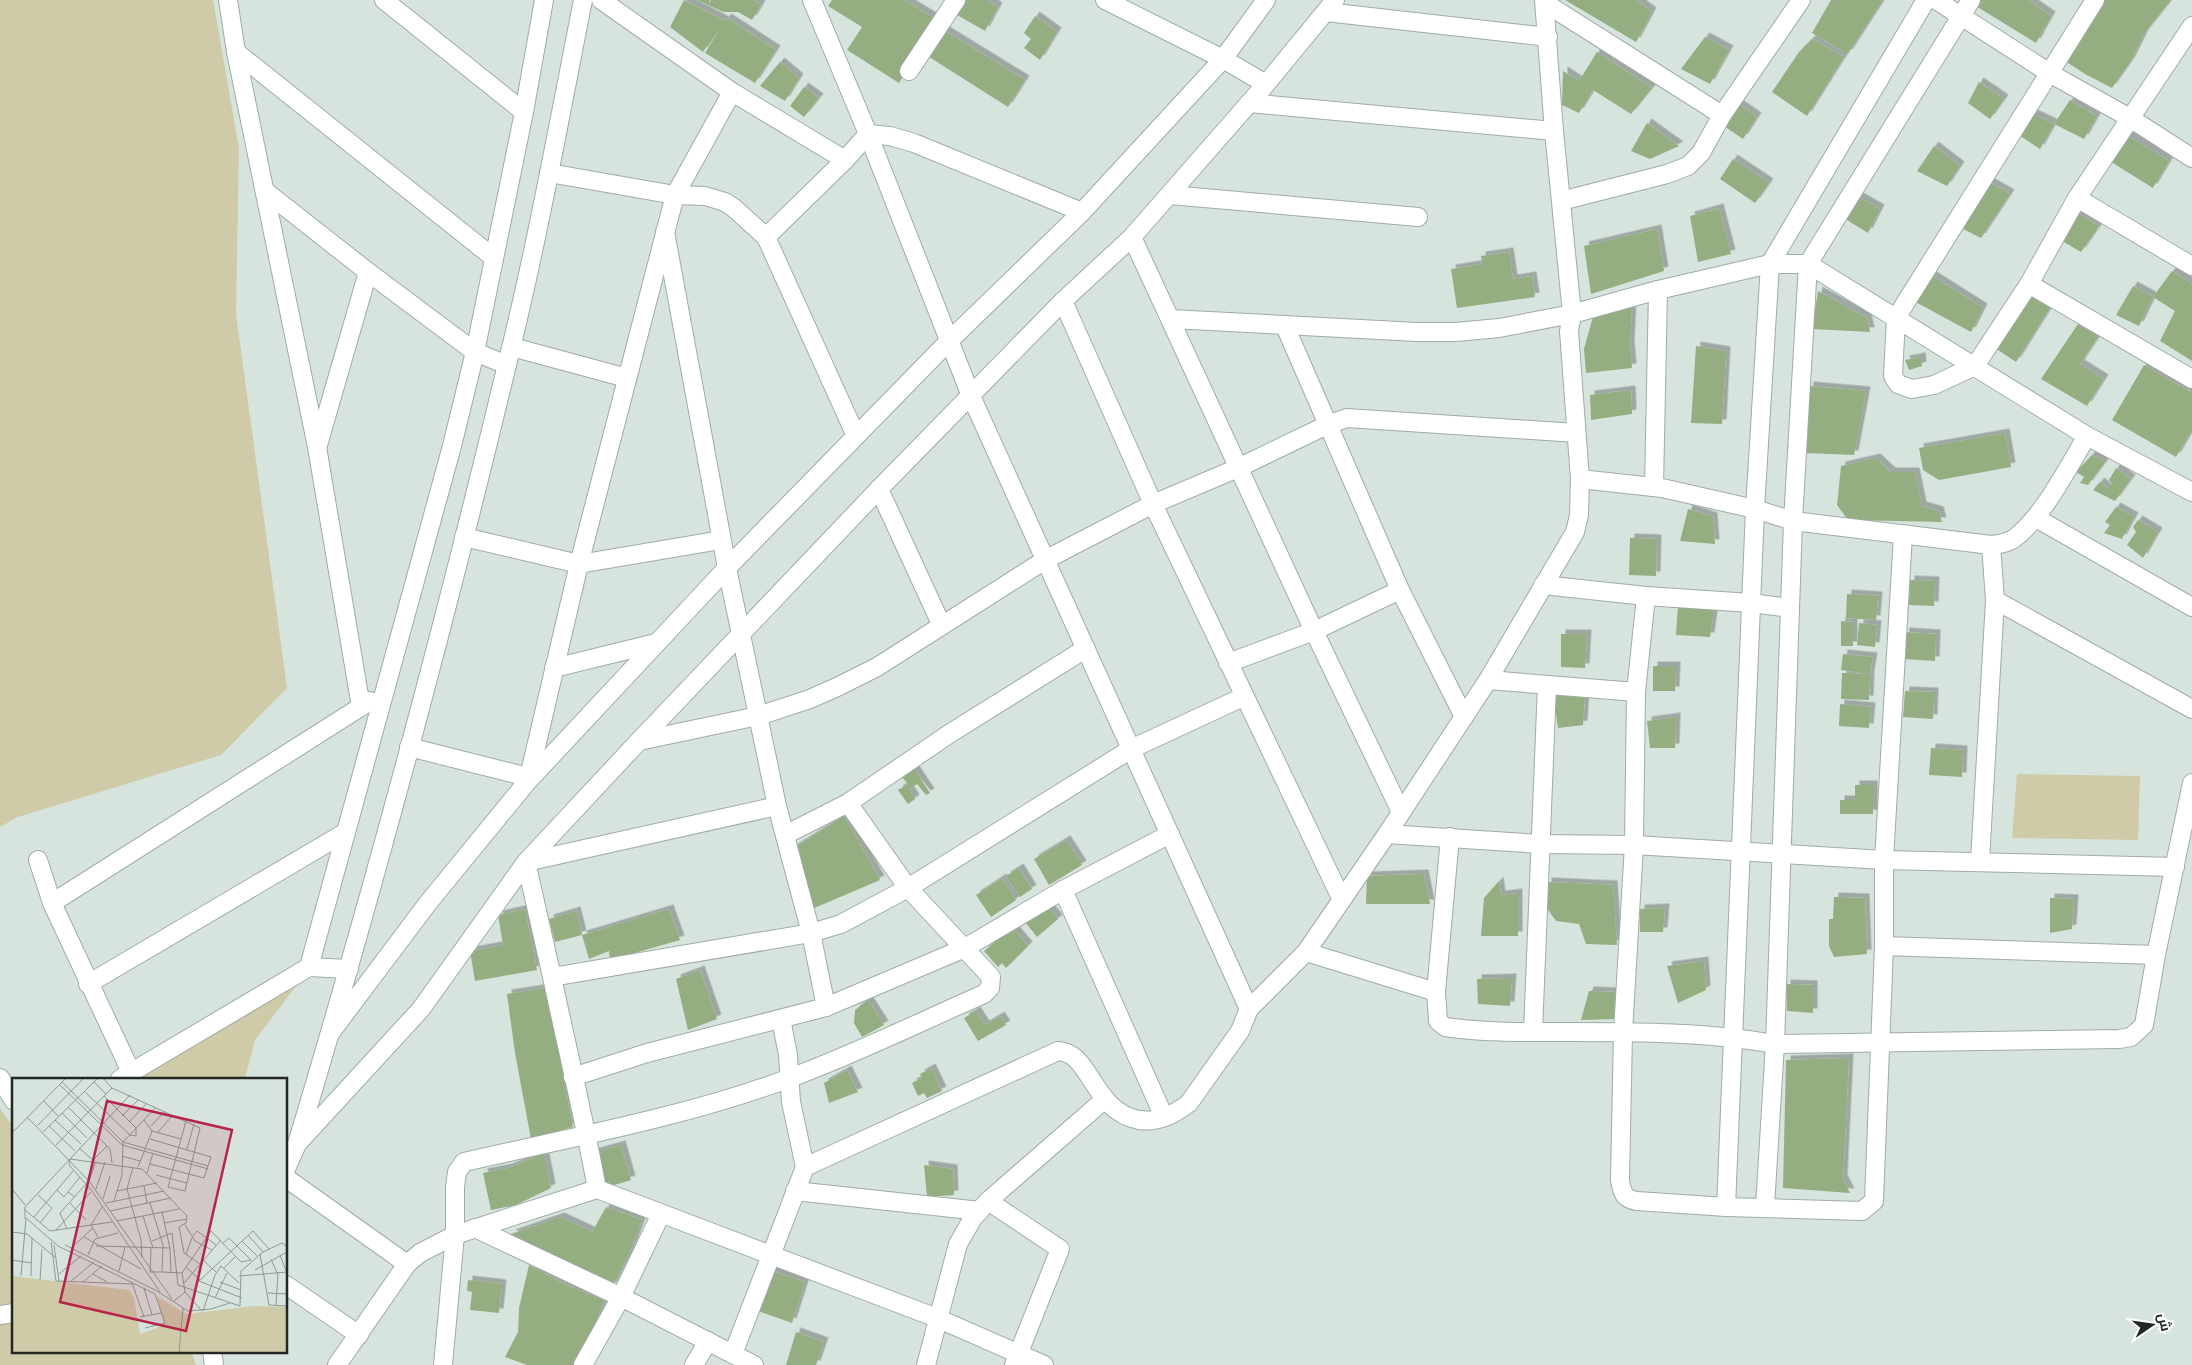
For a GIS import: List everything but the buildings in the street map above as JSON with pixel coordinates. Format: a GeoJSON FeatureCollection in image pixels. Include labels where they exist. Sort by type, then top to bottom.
{"type":"FeatureCollection","features":[{"type":"Feature","properties":{"kind":"street"},"geometry":{"type":"LineString","coordinates":[[228,0],[236,52],[317,448],[361,707]]}},
{"type":"Feature","properties":{"kind":"street"},"geometry":{"type":"LineString","coordinates":[[384,0],[524,112]]}},
{"type":"Feature","properties":{"kind":"street"},"geometry":{"type":"LineString","coordinates":[[309,967],[384,692],[434,519],[475,352],[524,112],[544,0]]}},
{"type":"Feature","properties":{"kind":"street"},"geometry":{"type":"LineString","coordinates":[[288,1164],[297,1144],[349,969],[464,537],[512,347],[583,0]]}},
{"type":"Feature","properties":{"kind":"street"},"geometry":{"type":"LineString","coordinates":[[601,0],[732,92],[845,160]]}},
{"type":"Feature","properties":{"kind":"street"},"geometry":{"type":"LineString","coordinates":[[812,0],[868,134],[971,396],[1249,1009]]}},
{"type":"Feature","properties":{"kind":"street"},"geometry":{"type":"LineString","coordinates":[[909,71],[956,0]]}},
{"type":"Feature","properties":{"kind":"street"},"geometry":{"type":"LineString","coordinates":[[1105,0],[1266,84]]}},
{"type":"Feature","properties":{"kind":"street"},"geometry":{"type":"LineString","coordinates":[[331,1032],[428,903],[528,780],[727,568],[949,341],[1082,212],[1223,60],[1266,0]]}},
{"type":"Feature","properties":{"kind":"street"},"geometry":{"type":"LineString","coordinates":[[1561,201],[1667,174],[1688,166],[1701,154],[1722,116],[1801,0]]}},
{"type":"Feature","properties":{"kind":"street"},"geometry":{"type":"LineString","coordinates":[[1726,1207],[1755,510],[1770,264],[1926,0]]}},
{"type":"Feature","properties":{"kind":"street"},"geometry":{"type":"LineString","coordinates":[[1936,0],[2051,74],[2130,118],[2192,158]]}},
{"type":"Feature","properties":{"kind":"street"},"geometry":{"type":"LineString","coordinates":[[1765,1207],[1775,1044],[1793,521],[1808,264],[1971,0]]}},
{"type":"Feature","properties":{"kind":"street"},"geometry":{"type":"LineString","coordinates":[[2095,0],[2051,74],[1896,318],[1893,376],[1898,384],[1912,389],[1934,385],[1976,366],[2029,284],[2077,198],[2192,26]]}},
{"type":"Feature","properties":{"kind":"street"},"geometry":{"type":"LineString","coordinates":[[1545,1],[1722,116]]}},
{"type":"Feature","properties":{"kind":"street"},"geometry":{"type":"LineString","coordinates":[[805,1166],[1058,1051],[1067,1051],[1076,1057],[1104,1100],[1119,1114],[1145,1121],[1178,1112],[1189,1103],[1240,1032],[1249,1009],[1306,952],[1387,834],[1488,680],[1575,532],[1580,515],[1580,479],[1569,331],[1572,314],[1554,131],[1545,1]]}},
{"type":"Feature","properties":{"kind":"street"},"geometry":{"type":"LineString","coordinates":[[297,1144],[421,1009],[526,862],[879,490],[1063,301],[1132,237],[1266,84],[1330,6],[1548,37]]}},
{"type":"Feature","properties":{"kind":"street"},"geometry":{"type":"LineString","coordinates":[[236,52],[494,258]]}},
{"type":"Feature","properties":{"kind":"street"},"geometry":{"type":"LineString","coordinates":[[528,780],[579,564],[675,195],[732,92]]}},
{"type":"Feature","properties":{"kind":"street"},"geometry":{"type":"LineString","coordinates":[[1249,103],[1554,131]]}},
{"type":"Feature","properties":{"kind":"street"},"geometry":{"type":"LineString","coordinates":[[766,236],[845,160],[868,134]]}},
{"type":"Feature","properties":{"kind":"street"},"geometry":{"type":"LineString","coordinates":[[868,134],[890,136],[914,143],[1082,212]]}},
{"type":"Feature","properties":{"kind":"street"},"geometry":{"type":"LineString","coordinates":[[549,173],[675,195],[705,196],[725,202],[766,236],[856,436]]}},
{"type":"Feature","properties":{"kind":"street"},"geometry":{"type":"LineString","coordinates":[[265,191],[368,272],[475,352],[507,365]]}},
{"type":"Feature","properties":{"kind":"street"},"geometry":{"type":"LineString","coordinates":[[1170,194],[1418,216]]}},
{"type":"Feature","properties":{"kind":"street"},"geometry":{"type":"LineString","coordinates":[[2077,198],[2192,266]]}},
{"type":"Feature","properties":{"kind":"street"},"geometry":{"type":"LineString","coordinates":[[665,232],[721,540],[777,806],[811,933],[826,1007]]}},
{"type":"Feature","properties":{"kind":"street"},"geometry":{"type":"LineString","coordinates":[[1132,237],[1238,468],[1401,812]]}},
{"type":"Feature","properties":{"kind":"street"},"geometry":{"type":"LineString","coordinates":[[1171,319],[1285,326],[1456,332],[1499,328],[1572,314],[1658,290],[1770,264],[1808,264],[2087,436],[2192,492]]}},
{"type":"Feature","properties":{"kind":"street"},"geometry":{"type":"LineString","coordinates":[[317,448],[368,272]]}},
{"type":"Feature","properties":{"kind":"street"},"geometry":{"type":"LineString","coordinates":[[2029,284],[2192,379]]}},
{"type":"Feature","properties":{"kind":"street"},"geometry":{"type":"LineString","coordinates":[[1654,487],[1658,290]]}},
{"type":"Feature","properties":{"kind":"street"},"geometry":{"type":"LineString","coordinates":[[1063,301],[1153,504],[1342,900]]}},
{"type":"Feature","properties":{"kind":"street"},"geometry":{"type":"LineString","coordinates":[[1285,326],[1400,590],[1464,717]]}},
{"type":"Feature","properties":{"kind":"street"},"geometry":{"type":"LineString","coordinates":[[512,347],[627,378]]}},
{"type":"Feature","properties":{"kind":"street"},"geometry":{"type":"LineString","coordinates":[[639,741],[758,716],[810,699],[837,687],[877,666],[1045,560],[1153,504],[1238,468],[1327,425],[1347,418],[1576,433]]}},
{"type":"Feature","properties":{"kind":"street"},"geometry":{"type":"LineString","coordinates":[[1580,479],[1654,487],[1755,510],[1793,521],[1991,545],[2016,538],[2036,518],[2087,436]]}},
{"type":"Feature","properties":{"kind":"street"},"geometry":{"type":"LineString","coordinates":[[879,490],[941,624]]}},
{"type":"Feature","properties":{"kind":"street"},"geometry":{"type":"LineString","coordinates":[[2036,518],[2192,607]]}},
{"type":"Feature","properties":{"kind":"street"},"geometry":{"type":"LineString","coordinates":[[1646,596],[1636,692],[1634,845],[1623,1032],[1620,1180],[1622,1193],[1629,1200],[1637,1201],[1726,1207],[1862,1211],[1874,1200],[1884,946],[1884,860],[1903,534]]}},
{"type":"Feature","properties":{"kind":"street"},"geometry":{"type":"LineString","coordinates":[[464,537],[579,564],[721,540]]}},
{"type":"Feature","properties":{"kind":"street"},"geometry":{"type":"LineString","coordinates":[[1980,861],[1994,600],[1991,545]]}},
{"type":"Feature","properties":{"kind":"street"},"geometry":{"type":"LineString","coordinates":[[1543,585],[1790,608]]}},
{"type":"Feature","properties":{"kind":"street"},"geometry":{"type":"LineString","coordinates":[[1228,663],[1314,630],[1400,590]]}},
{"type":"Feature","properties":{"kind":"street"},"geometry":{"type":"LineString","coordinates":[[1994,600],[2192,709]]}},
{"type":"Feature","properties":{"kind":"street"},"geometry":{"type":"LineString","coordinates":[[554,668],[656,642]]}},
{"type":"Feature","properties":{"kind":"street"},"geometry":{"type":"LineString","coordinates":[[785,835],[848,803],[949,734],[1086,649]]}},
{"type":"Feature","properties":{"kind":"street"},"geometry":{"type":"LineString","coordinates":[[1488,680],[1636,692]]}},
{"type":"Feature","properties":{"kind":"street"},"geometry":{"type":"LineString","coordinates":[[1534,1032],[1547,685]]}},
{"type":"Feature","properties":{"kind":"street"},"geometry":{"type":"LineString","coordinates":[[52,903],[384,692]]}},
{"type":"Feature","properties":{"kind":"street"},"geometry":{"type":"LineString","coordinates":[[552,977],[811,933],[841,924],[908,888],[1131,749],[1243,696]]}},
{"type":"Feature","properties":{"kind":"street"},"geometry":{"type":"LineString","coordinates":[[409,747],[528,780]]}},
{"type":"Feature","properties":{"kind":"street"},"geometry":{"type":"LineString","coordinates":[[1450,837],[1436,992],[1438,1021],[1445,1027],[1534,1032],[1623,1032],[1733,1037],[1775,1044],[2119,1040],[2131,1038],[2144,1025],[2156,955],[2192,782]]}},
{"type":"Feature","properties":{"kind":"street"},"geometry":{"type":"LineString","coordinates":[[443,1365],[454,1235],[455,1187],[457,1172],[464,1162],[588,1135],[712,1103],[790,1078],[984,994],[990,988],[991,977],[908,888],[848,803]]}},
{"type":"Feature","properties":{"kind":"street"},"geometry":{"type":"LineString","coordinates":[[526,862],[777,806]]}},
{"type":"Feature","properties":{"kind":"street"},"geometry":{"type":"LineString","coordinates":[[88,984],[346,832]]}},
{"type":"Feature","properties":{"kind":"street"},"geometry":{"type":"LineString","coordinates":[[573,1077],[647,1053],[826,1007],[965,948],[1063,890],[1170,834]]}},
{"type":"Feature","properties":{"kind":"street"},"geometry":{"type":"LineString","coordinates":[[1387,834],[1540,844],[1634,845],[1740,853],[1884,860],[2175,867]]}},
{"type":"Feature","properties":{"kind":"street"},"geometry":{"type":"LineString","coordinates":[[38,860],[52,903],[126,1075],[309,967],[349,969]]}},
{"type":"Feature","properties":{"kind":"street"},"geometry":{"type":"LineString","coordinates":[[526,862],[573,1077],[588,1135],[597,1189]]}},
{"type":"Feature","properties":{"kind":"street"},"geometry":{"type":"LineString","coordinates":[[1063,890],[1164,1117]]}},
{"type":"Feature","properties":{"kind":"street"},"geometry":{"type":"LineString","coordinates":[[1884,946],[2156,955]]}},
{"type":"Feature","properties":{"kind":"street"},"geometry":{"type":"LineString","coordinates":[[1306,952],[1436,992]]}},
{"type":"Feature","properties":{"kind":"street"},"geometry":{"type":"LineString","coordinates":[[733,1354],[805,1166],[791,1102],[790,1078],[781,1019]]}},
{"type":"Feature","properties":{"kind":"street"},"geometry":{"type":"LineString","coordinates":[[0,1078],[12,1098]]}},
{"type":"Feature","properties":{"kind":"street"},"geometry":{"type":"LineString","coordinates":[[926,1365],[958,1244],[984,1206],[1104,1100]]}},
{"type":"Feature","properties":{"kind":"street"},"geometry":{"type":"LineString","coordinates":[[288,1179],[407,1264]]}},
{"type":"Feature","properties":{"kind":"street"},"geometry":{"type":"LineString","coordinates":[[337,1365],[407,1264],[420,1252],[454,1235],[597,1189],[937,1318],[1016,1359],[1044,1365]]}},
{"type":"Feature","properties":{"kind":"street"},"geometry":{"type":"LineString","coordinates":[[795,1191],[984,1206],[1060,1249],[1016,1359]]}},
{"type":"Feature","properties":{"kind":"street"},"geometry":{"type":"LineString","coordinates":[[583,1365],[621,1297],[662,1214]]}},
{"type":"Feature","properties":{"kind":"street"},"geometry":{"type":"LineString","coordinates":[[475,1228],[621,1297],[754,1365]]}},
{"type":"Feature","properties":{"kind":"street"},"geometry":{"type":"LineString","coordinates":[[288,1286],[359,1335]]}},
{"type":"Feature","properties":{"kind":"street"},"geometry":{"type":"LineString","coordinates":[[694,1365],[708,1341]]}},
{"type":"Feature","properties":{"kind":"street"},"geometry":{"type":"LineString","coordinates":[[212,1352],[214,1365]]}},
{"type":"Feature","properties":{"kind":"shaded area"},"geometry":{"type":"Polygon","coordinates":[[[0,0],[213,0],[239,148],[236,314],[287,688],[221,755],[18,817],[0,827],[0,0]]]}},
{"type":"Feature","properties":{"kind":"shaded area"},"geometry":{"type":"Polygon","coordinates":[[[2017,774],[2140,776],[2138,840],[2012,838],[2017,774]]]}},
{"type":"Feature","properties":{"kind":"shaded area"},"geometry":{"type":"Polygon","coordinates":[[[297,985],[255,1040],[245,1078],[115,1078],[297,985]]]}},
{"type":"Feature","properties":{"kind":"shaded area"},"geometry":{"type":"Polygon","coordinates":[[[0,1108],[12,1126],[12,1352],[191,1352],[196,1365],[0,1365],[0,1108]]]}}]}
